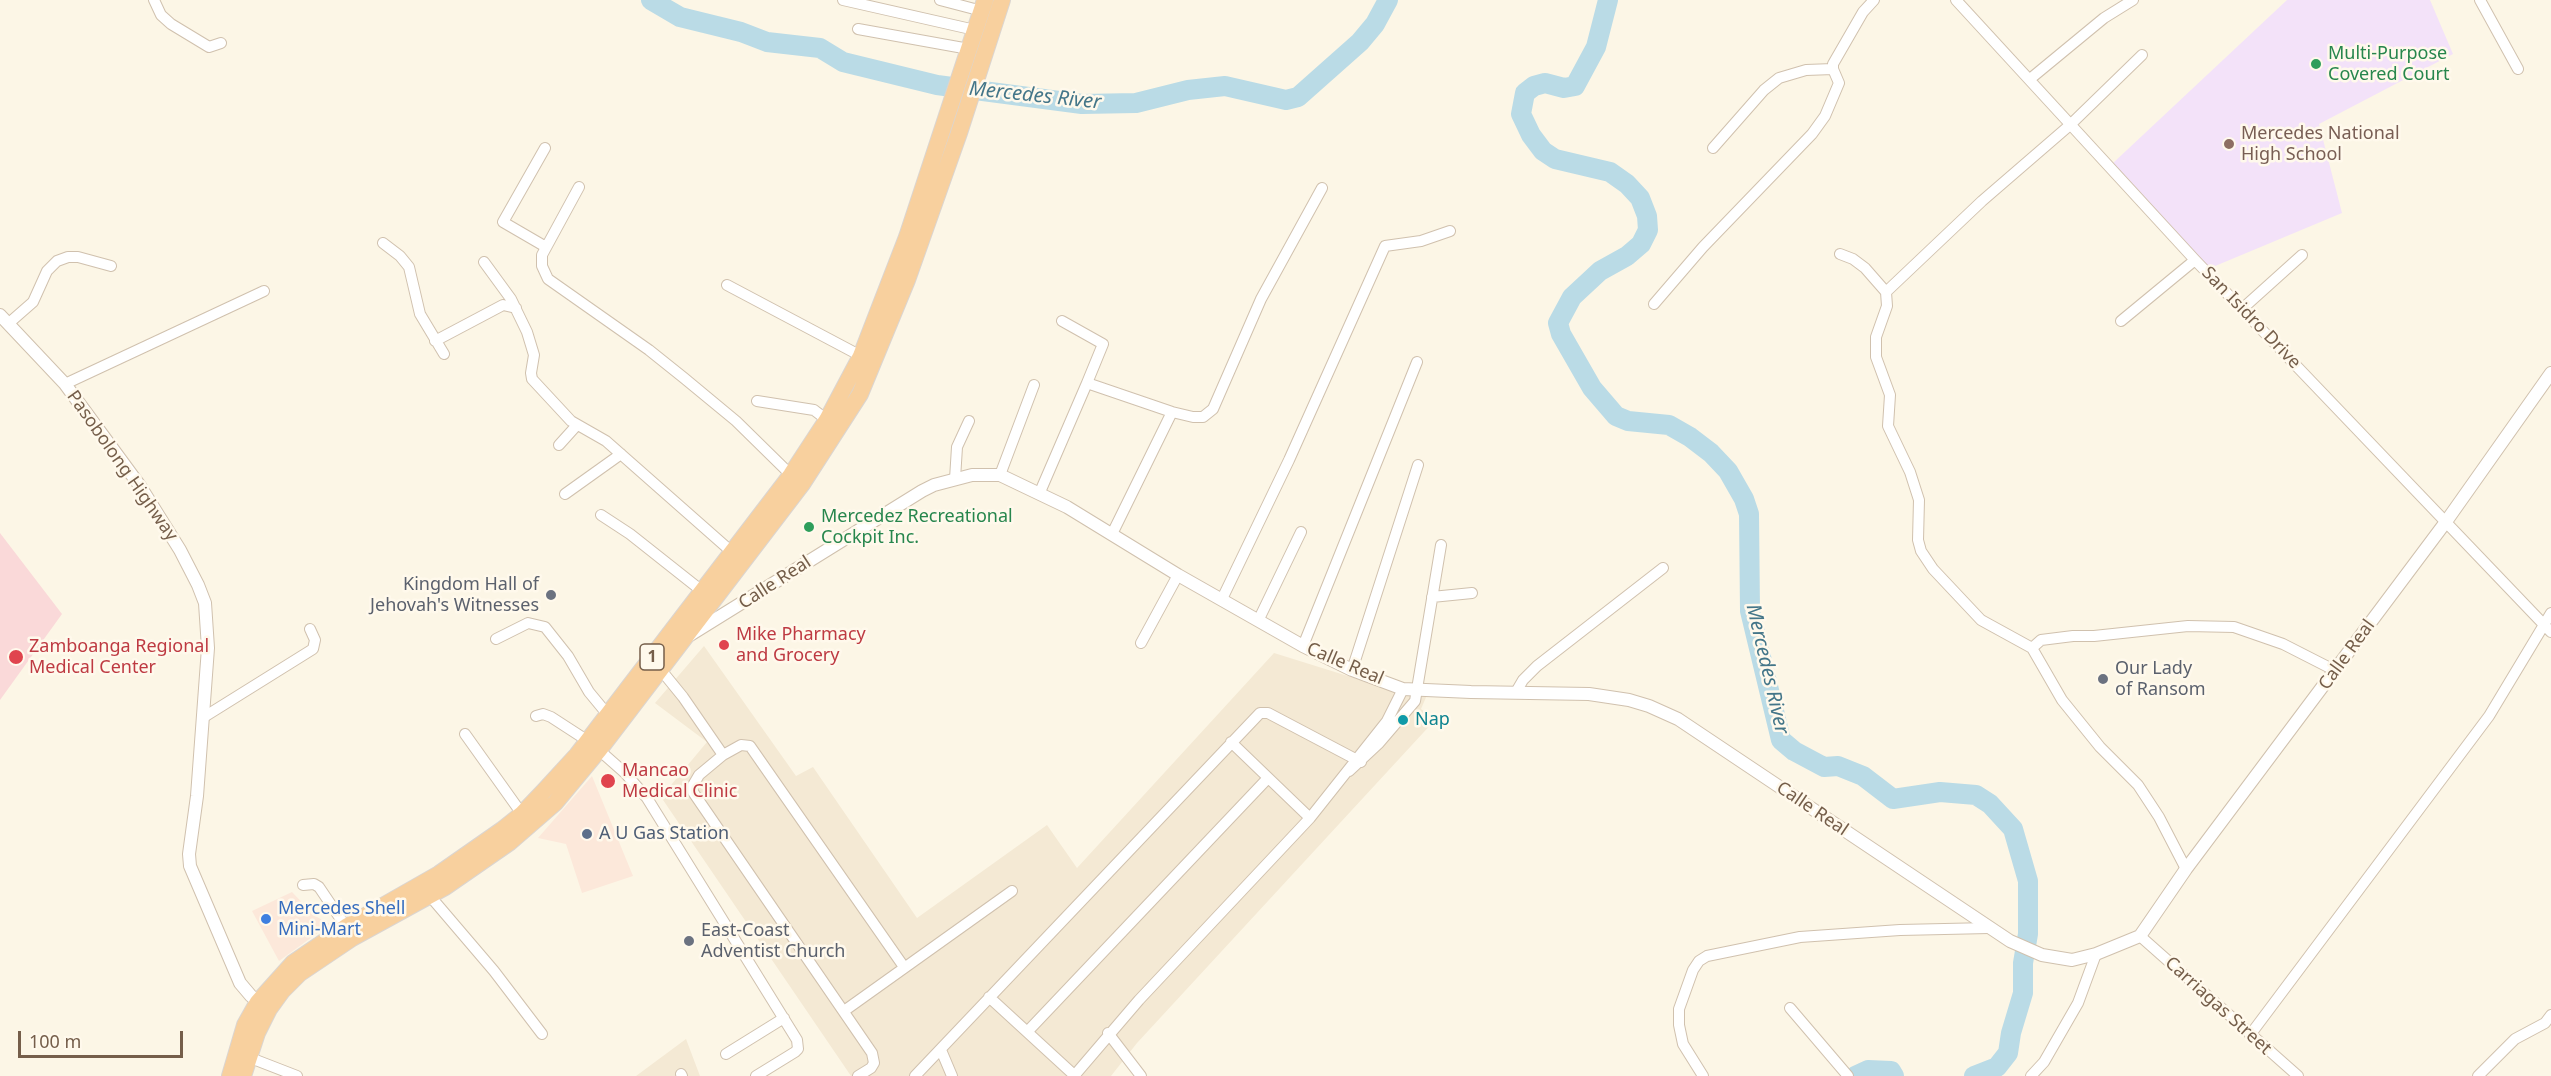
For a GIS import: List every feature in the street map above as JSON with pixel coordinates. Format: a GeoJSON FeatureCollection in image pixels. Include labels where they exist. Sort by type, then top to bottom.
{"type":"FeatureCollection","features":[{"type":"Feature","properties":{"kind":"highway","name":"1"},"geometry":{"type":"LineString","coordinates":[[243,1076],[264,1005],[293,963],[346,927],[439,874],[522,814],[594,745],[661,670],[802,484],[860,394],[922,241],[973,56],[1002,0]]}},
{"type":"Feature","properties":{"kind":"highway","name":"1"},"geometry":{"type":"LineString","coordinates":[[973,56],[975,30],[983,5]]}},
{"type":"Feature","properties":{"kind":"highway","name":"1"},"geometry":{"type":"LineString","coordinates":[[230,1076],[245,1025],[264,1005],[310,966],[352,938],[430,896],[510,842],[555,803],[594,745],[608,715],[791,475],[827,420],[861,356],[951,130]]}},
{"type":"Feature","properties":{"kind":"street"},"geometry":{"type":"LineString","coordinates":[[154,0],[165,20],[209,47],[221,43]]}},
{"type":"Feature","properties":{"kind":"street"},"geometry":{"type":"LineString","coordinates":[[843,0],[975,30]]}},
{"type":"Feature","properties":{"kind":"street"},"geometry":{"type":"LineString","coordinates":[[940,0],[983,5]]}},
{"type":"Feature","properties":{"kind":"street"},"geometry":{"type":"LineString","coordinates":[[1654,304],[1703,247],[1812,134],[1825,116],[1839,83],[1833,69],[1847,38],[1863,12],[1874,0]]}},
{"type":"Feature","properties":{"kind":"street","name":"San Isidro Drive"},"geometry":{"type":"LineString","coordinates":[[1956,0],[2195,260],[2547,628]]}},
{"type":"Feature","properties":{"kind":"street"},"geometry":{"type":"LineString","coordinates":[[2030,79],[2104,18],[2133,0]]}},
{"type":"Feature","properties":{"kind":"street"},"geometry":{"type":"LineString","coordinates":[[2480,0],[2518,69]]}},
{"type":"Feature","properties":{"kind":"street"},"geometry":{"type":"LineString","coordinates":[[858,29],[973,56]]}},
{"type":"Feature","properties":{"kind":"street"},"geometry":{"type":"LineString","coordinates":[[1886,292],[1982,201],[2070,125],[2142,55]]}},
{"type":"Feature","properties":{"kind":"street"},"geometry":{"type":"LineString","coordinates":[[1713,148],[1764,90],[1779,78],[1806,70],[1833,69]]}},
{"type":"Feature","properties":{"kind":"street"},"geometry":{"type":"LineString","coordinates":[[545,148],[503,222],[546,247]]}},
{"type":"Feature","properties":{"kind":"street"},"geometry":{"type":"LineString","coordinates":[[579,187],[542,255],[542,266],[548,279],[649,350],[684,378],[736,421],[791,475]]}},
{"type":"Feature","properties":{"kind":"street"},"geometry":{"type":"LineString","coordinates":[[1088,383],[1172,412],[1203,417],[1213,409],[1262,299],[1322,188]]}},
{"type":"Feature","properties":{"kind":"street"},"geometry":{"type":"LineString","coordinates":[[1222,599],[1289,460],[1385,246],[1421,241],[1449,231]]}},
{"type":"Feature","properties":{"kind":"street"},"geometry":{"type":"LineString","coordinates":[[383,243],[400,256],[409,267],[420,314],[444,354]]}},
{"type":"Feature","properties":{"kind":"street"},"geometry":{"type":"LineString","coordinates":[[1840,254],[1853,259],[1865,268],[1886,292],[1887,306],[1876,337],[1875,357],[1890,395],[1888,426],[1910,472],[1919,500],[1918,540],[1921,551],[1934,569],[1981,620],[2032,648],[2062,700],[2100,747],[2138,785],[2159,817],[2186,869]]}},
{"type":"Feature","properties":{"kind":"street"},"geometry":{"type":"LineString","coordinates":[[2242,309],[2302,255]]}},
{"type":"Feature","properties":{"kind":"street"},"geometry":{"type":"LineString","coordinates":[[4,319],[33,302],[47,271],[57,261],[68,257],[78,257],[111,266]]}},
{"type":"Feature","properties":{"kind":"street"},"geometry":{"type":"LineString","coordinates":[[2121,321],[2195,260]]}},
{"type":"Feature","properties":{"kind":"street"},"geometry":{"type":"LineString","coordinates":[[484,262],[516,308],[532,347],[532,379],[577,425],[599,436],[621,454],[733,553]]}},
{"type":"Feature","properties":{"kind":"street"},"geometry":{"type":"LineString","coordinates":[[727,285],[861,356]]}},
{"type":"Feature","properties":{"kind":"street"},"geometry":{"type":"LineString","coordinates":[[65,384],[264,291]]}},
{"type":"Feature","properties":{"kind":"street"},"geometry":{"type":"LineString","coordinates":[[435,341],[495,308],[503,305],[516,308]]}},
{"type":"Feature","properties":{"kind":"street","name":"Pasobolong Highway"},"geometry":{"type":"LineString","coordinates":[[4,319],[65,384],[140,486],[180,550],[205,603],[208,627],[204,717],[189,854],[190,866],[240,984],[264,1005]]}},
{"type":"Feature","properties":{"kind":"street"},"geometry":{"type":"LineString","coordinates":[[1040,492],[1103,344],[1062,321]]}},
{"type":"Feature","properties":{"kind":"street"},"geometry":{"type":"LineString","coordinates":[[1303,646],[1417,362]]}},
{"type":"Feature","properties":{"kind":"street","name":"Calle Real"},"geometry":{"type":"LineString","coordinates":[[663,644],[687,637],[885,513],[934,485],[972,475],[999,475],[1040,492],[1178,575],[1303,646],[1352,670],[1403,688],[1418,690],[1589,694],[1649,705],[1678,719],[2010,941],[2042,955],[2072,960],[2096,954],[2140,936],[2186,869],[2445,523],[2551,373]]}},
{"type":"Feature","properties":{"kind":"street"},"geometry":{"type":"LineString","coordinates":[[999,475],[1034,385]]}},
{"type":"Feature","properties":{"kind":"street"},"geometry":{"type":"LineString","coordinates":[[757,401],[814,410],[827,420]]}},
{"type":"Feature","properties":{"kind":"street"},"geometry":{"type":"LineString","coordinates":[[1112,534],[1172,412]]}},
{"type":"Feature","properties":{"kind":"street"},"geometry":{"type":"LineString","coordinates":[[955,479],[957,447],[969,422]]}},
{"type":"Feature","properties":{"kind":"street"},"geometry":{"type":"LineString","coordinates":[[559,445],[577,425]]}},
{"type":"Feature","properties":{"kind":"street"},"geometry":{"type":"LineString","coordinates":[[565,494],[621,454]]}},
{"type":"Feature","properties":{"kind":"street"},"geometry":{"type":"LineString","coordinates":[[1352,670],[1418,465]]}},
{"type":"Feature","properties":{"kind":"street"},"geometry":{"type":"LineString","coordinates":[[601,515],[630,534],[702,591]]}},
{"type":"Feature","properties":{"kind":"street"},"geometry":{"type":"LineString","coordinates":[[1259,619],[1301,532]]}},
{"type":"Feature","properties":{"kind":"street"},"geometry":{"type":"LineString","coordinates":[[989,997],[1074,1076],[1108,1033],[1310,818],[1392,722],[1415,701],[1442,545]]}},
{"type":"Feature","properties":{"kind":"street"},"geometry":{"type":"LineString","coordinates":[[1516,692],[1523,680],[1537,666],[1663,568]]}},
{"type":"Feature","properties":{"kind":"street"},"geometry":{"type":"LineString","coordinates":[[1140,643],[1178,575]]}},
{"type":"Feature","properties":{"kind":"street"},"geometry":{"type":"LineString","coordinates":[[1432,597],[1472,594]]}},
{"type":"Feature","properties":{"kind":"street"},"geometry":{"type":"LineString","coordinates":[[2250,1035],[2489,716],[2547,628],[2551,613]]}},
{"type":"Feature","properties":{"kind":"street"},"geometry":{"type":"LineString","coordinates":[[496,639],[528,623],[545,627],[568,656],[589,692],[608,715]]}},
{"type":"Feature","properties":{"kind":"street"},"geometry":{"type":"LineString","coordinates":[[2032,648],[2041,640],[2054,638],[2188,626],[2234,627],[2283,644],[2336,670]]}},
{"type":"Feature","properties":{"kind":"street"},"geometry":{"type":"LineString","coordinates":[[204,717],[313,649],[315,640],[310,629]]}},
{"type":"Feature","properties":{"kind":"street"},"geometry":{"type":"LineString","coordinates":[[661,670],[723,755]]}},
{"type":"Feature","properties":{"kind":"street"},"geometry":{"type":"LineString","coordinates":[[1392,722],[1403,688]]}},
{"type":"Feature","properties":{"kind":"street"},"geometry":{"type":"LineString","coordinates":[[915,1076],[1231,742],[1264,712],[1358,761]]}},
{"type":"Feature","properties":{"kind":"street"},"geometry":{"type":"LineString","coordinates":[[536,716],[543,714],[551,717],[594,745],[625,773],[646,798],[784,1018],[797,1040],[798,1048],[756,1076]]}},
{"type":"Feature","properties":{"kind":"street"},"geometry":{"type":"LineString","coordinates":[[465,734],[522,814]]}},
{"type":"Feature","properties":{"kind":"street"},"geometry":{"type":"LineString","coordinates":[[1231,742],[1310,818]]}},
{"type":"Feature","properties":{"kind":"street"},"geometry":{"type":"LineString","coordinates":[[858,1076],[871,1068],[874,1059],[844,1011],[693,792],[695,781],[723,755],[745,744],[755,751],[904,967]]}},
{"type":"Feature","properties":{"kind":"street"},"geometry":{"type":"LineString","coordinates":[[1028,1031],[1268,778]]}},
{"type":"Feature","properties":{"kind":"street"},"geometry":{"type":"LineString","coordinates":[[303,885],[314,884],[319,887],[346,927]]}},
{"type":"Feature","properties":{"kind":"street"},"geometry":{"type":"LineString","coordinates":[[844,1011],[1012,891]]}},
{"type":"Feature","properties":{"kind":"street"},"geometry":{"type":"LineString","coordinates":[[430,896],[494,971],[542,1034]]}},
{"type":"Feature","properties":{"kind":"street"},"geometry":{"type":"LineString","coordinates":[[1703,1076],[1683,1044],[1679,1025],[1680,1009],[1693,970],[1699,961],[1707,956],[1800,937],[1899,930],[1989,928]]}},
{"type":"Feature","properties":{"kind":"street","name":"Carriagas Street"},"geometry":{"type":"LineString","coordinates":[[2140,936],[2298,1076]]}},
{"type":"Feature","properties":{"kind":"street"},"geometry":{"type":"LineString","coordinates":[[2031,1076],[2044,1062],[2078,1003],[2096,954]]}},
{"type":"Feature","properties":{"kind":"street"},"geometry":{"type":"LineString","coordinates":[[1790,1008],[1848,1076]]}},
{"type":"Feature","properties":{"kind":"street"},"geometry":{"type":"LineString","coordinates":[[2478,1076],[2515,1039],[2545,1023],[2551,1015]]}},
{"type":"Feature","properties":{"kind":"street"},"geometry":{"type":"LineString","coordinates":[[726,1054],[784,1018]]}},
{"type":"Feature","properties":{"kind":"street"},"geometry":{"type":"LineString","coordinates":[[1108,1033],[1142,1076]]}},
{"type":"Feature","properties":{"kind":"street"},"geometry":{"type":"LineString","coordinates":[[941,1050],[952,1076]]}},
{"type":"Feature","properties":{"kind":"street"},"geometry":{"type":"LineString","coordinates":[[248,1057],[297,1076]]}},
{"type":"Feature","properties":{"kind":"shaded area","name":"Mercedes National High School"},"geometry":{"type":"Polygon","coordinates":[[[2287,0],[2430,0],[2453,54],[2319,124],[2342,213],[2208,269],[2112,164],[2287,0]]]}},
{"type":"Feature","properties":{"kind":"shaded area","name":"Zamboanga Regional Medical Center"},"geometry":{"type":"Polygon","coordinates":[[[0,533],[62,614],[0,700],[0,533]]]}},
{"type":"Feature","properties":{"kind":"shaded area"},"geometry":{"type":"Polygon","coordinates":[[[704,646],[796,776],[813,767],[917,918],[1047,825],[1077,868],[1274,653],[1383,687],[1427,695],[1421,709],[1435,720],[1137,1043],[1111,1076],[851,1076],[661,797],[707,742],[655,703],[704,646]]]}},
{"type":"Feature","properties":{"kind":"shaded area"},"geometry":{"type":"Polygon","coordinates":[[[592,776],[633,876],[582,893],[566,844],[538,838],[592,776]]]}},
{"type":"Feature","properties":{"kind":"shaded area"},"geometry":{"type":"Polygon","coordinates":[[[292,892],[315,916],[330,924],[279,961],[252,911],[292,892]]]}},
{"type":"Feature","properties":{"kind":"shaded area"},"geometry":{"type":"Polygon","coordinates":[[[686,1039],[700,1076],[636,1076],[686,1039]]]}},
{"type":"Feature","properties":{"kind":"waterway","name":"Mercedes River"},"geometry":{"type":"LineString","coordinates":[[651,0],[680,17],[741,32],[767,42],[820,48],[843,62],[937,85],[1082,104],[1136,103],[1188,90],[1225,86],[1286,100],[1298,97],[1360,42],[1375,24],[1388,0]]}},
{"type":"Feature","properties":{"kind":"waterway","name":"Mercedes River"},"geometry":{"type":"LineString","coordinates":[[1608,0],[1596,47],[1575,86],[1564,88],[1545,83],[1534,86],[1525,93],[1521,114],[1531,135],[1543,151],[1555,159],[1610,172],[1627,184],[1640,198],[1647,216],[1648,230],[1641,244],[1627,256],[1600,271],[1572,297],[1558,323],[1561,334],[1592,388],[1616,416],[1628,421],[1669,425],[1690,437],[1711,453],[1728,471],[1744,499],[1749,514],[1750,611],[1781,740],[1794,751],[1824,767],[1838,766],[1863,776],[1893,799],[1940,792],[1976,795],[1990,804],[2013,829],[2028,881],[2028,934],[2023,963],[2023,993],[2011,1033],[2008,1053],[1997,1067],[1974,1076]]}},
{"type":"Feature","properties":{"kind":"waterway","name":"Mercedes River"},"geometry":{"type":"LineString","coordinates":[[1855,1076],[1868,1070],[1891,1071],[1894,1076]]}},
{"type":"Feature","properties":{"kind":"place","name":"Multi-Purpose Covered Court"},"geometry":{"type":"Point","coordinates":[2316,64]}},
{"type":"Feature","properties":{"kind":"place","name":"Mercedes National High School"},"geometry":{"type":"Point","coordinates":[2229,144]}},
{"type":"Feature","properties":{"kind":"place","name":"Mercedez Recreational Cockpit Inc."},"geometry":{"type":"Point","coordinates":[809,527]}},
{"type":"Feature","properties":{"kind":"place","name":"Kingdom Hall of Jehovah's Witnesses"},"geometry":{"type":"Point","coordinates":[551,595]}},
{"type":"Feature","properties":{"kind":"place","name":"Mike Pharmacy and Grocery"},"geometry":{"type":"Point","coordinates":[724,645]}},
{"type":"Feature","properties":{"kind":"place","name":"Zamboanga Regional Medical Center"},"geometry":{"type":"Point","coordinates":[16,657]}},
{"type":"Feature","properties":{"kind":"place","name":"Our Lady of Ransom"},"geometry":{"type":"Point","coordinates":[2103,679]}},
{"type":"Feature","properties":{"kind":"place","name":"Nap"},"geometry":{"type":"Point","coordinates":[1403,720]}},
{"type":"Feature","properties":{"kind":"place","name":"Mancao Medical Clinic"},"geometry":{"type":"Point","coordinates":[608,781]}},
{"type":"Feature","properties":{"kind":"place","name":"A U Gas Station"},"geometry":{"type":"Point","coordinates":[587,834]}},
{"type":"Feature","properties":{"kind":"place","name":"Mercedes Shell Mini-Mart"},"geometry":{"type":"Point","coordinates":[266,919]}},
{"type":"Feature","properties":{"kind":"place","name":"East-Coast Adventist Church"},"geometry":{"type":"Point","coordinates":[689,941]}}]}
